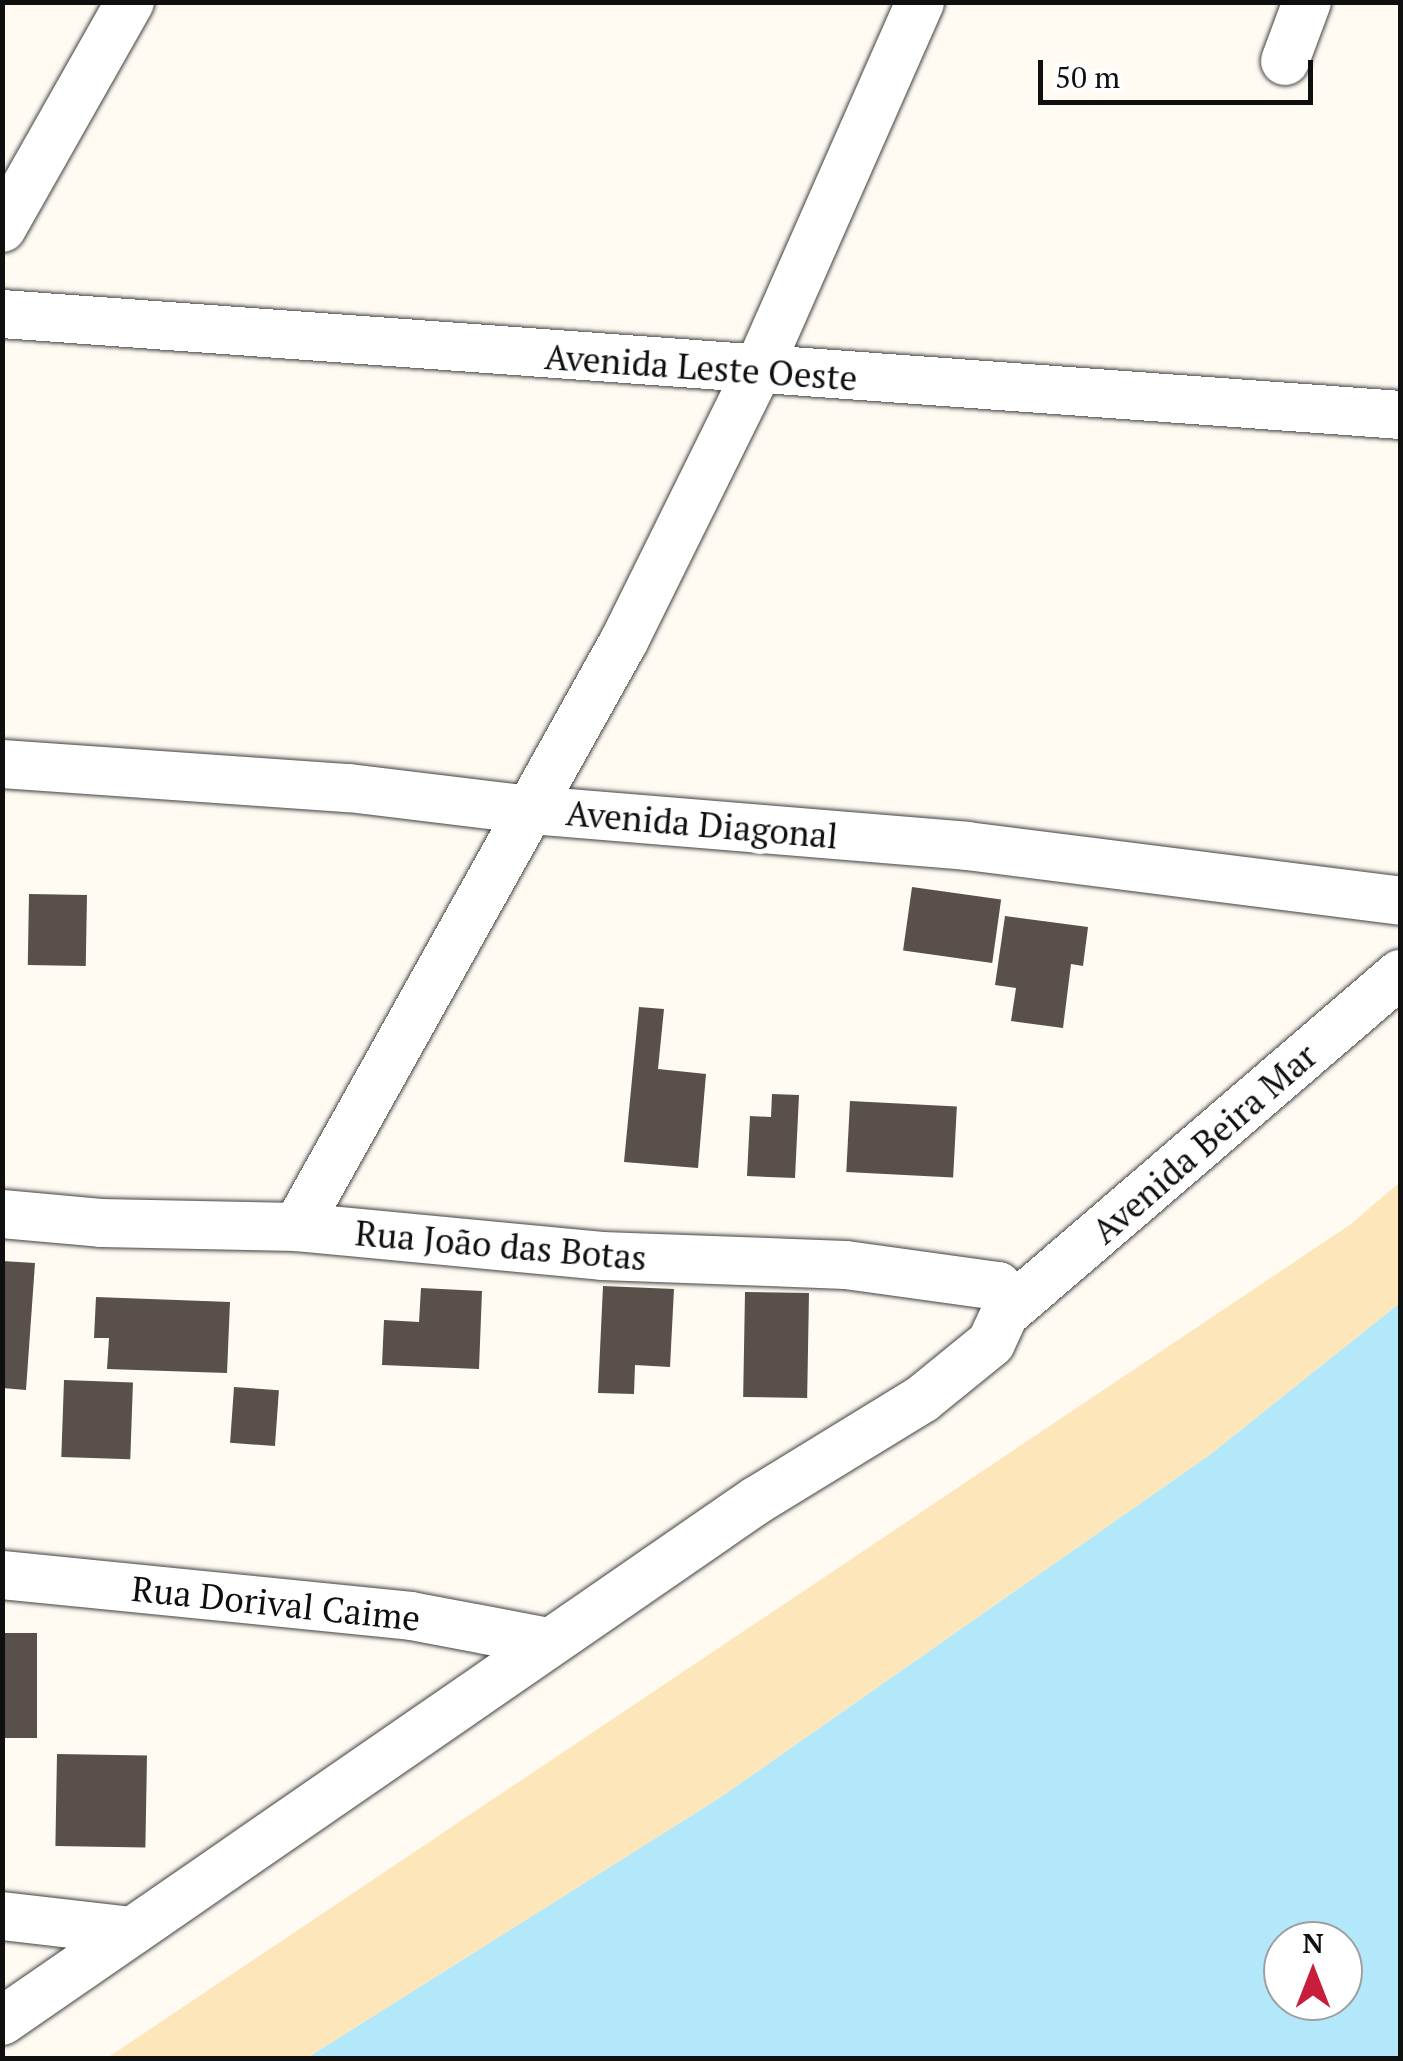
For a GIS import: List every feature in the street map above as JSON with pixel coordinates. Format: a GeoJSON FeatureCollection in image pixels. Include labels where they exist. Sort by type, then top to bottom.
{"type":"FeatureCollection","features":[{"type":"Feature","properties":{"kind":"street"},"geometry":{"type":"LineString","coordinates":[[2,228],[130,2]]}},
{"type":"Feature","properties":{"kind":"street"},"geometry":{"type":"LineString","coordinates":[[297,1227],[532,810],[757,372],[920,2]]}},
{"type":"Feature","properties":{"kind":"street"},"geometry":{"type":"LineString","coordinates":[[1285,62],[1307,2]]}},
{"type":"Feature","properties":{"kind":"street","name":"Avenida Leste Oeste"},"geometry":{"type":"LineString","coordinates":[[2,314],[757,372],[1400,415]]}},
{"type":"Feature","properties":{"kind":"street","name":"Avenida Diagonal"},"geometry":{"type":"LineString","coordinates":[[2,764],[349,788],[532,810],[967,846],[1400,901]]}},
{"type":"Feature","properties":{"kind":"street","name":"Avenida Beira Mar"},"geometry":{"type":"LineString","coordinates":[[2,2021],[757,1500],[922,1399],[991,1343],[1003,1299],[1400,974]]}},
{"type":"Feature","properties":{"kind":"street","name":"Rua João das Botas"},"geometry":{"type":"LineString","coordinates":[[2,1214],[101,1224],[297,1227],[602,1256],[846,1265],[1003,1299]]}},
{"type":"Feature","properties":{"kind":"street","name":"Rua Dorival Caime"},"geometry":{"type":"LineString","coordinates":[[2,1575],[411,1616],[549,1642]]}},
{"type":"Feature","properties":{"kind":"street"},"geometry":{"type":"LineString","coordinates":[[2,1916],[132,1931]]}},
{"type":"Feature","properties":{"kind":"sand"},"geometry":{"type":"Polygon","coordinates":[[[1400,1182],[1400,1303],[1211,1454],[721,1797],[307,2058],[107,2058],[1351,1224],[1400,1182]]]}},
{"type":"Feature","properties":{"kind":"water"},"geometry":{"type":"Polygon","coordinates":[[[1400,1303],[1400,2058],[307,2058],[721,1797],[1211,1454],[1400,1303]]]}},
{"type":"Feature","properties":{"kind":"building"},"geometry":{"type":"Polygon","coordinates":[[[912,887],[1001,900],[992,963],[903,950],[912,887]]]}},
{"type":"Feature","properties":{"kind":"building"},"geometry":{"type":"Polygon","coordinates":[[[29,894],[87,895],[86,966],[28,965],[29,894]]]}},
{"type":"Feature","properties":{"kind":"building"},"geometry":{"type":"Polygon","coordinates":[[[1005,916],[1088,927],[1083,966],[1071,964],[1063,1028],[1011,1021],[1016,988],[995,985],[1005,916]]]}},
{"type":"Feature","properties":{"kind":"building"},"geometry":{"type":"Polygon","coordinates":[[[639,1007],[664,1009],[658,1069],[706,1074],[698,1168],[624,1162],[639,1007]]]}},
{"type":"Feature","properties":{"kind":"building"},"geometry":{"type":"Polygon","coordinates":[[[772,1094],[799,1095],[795,1178],[747,1176],[750,1116],[771,1117],[772,1094]]]}},
{"type":"Feature","properties":{"kind":"building"},"geometry":{"type":"Polygon","coordinates":[[[850,1101],[957,1107],[953,1178],[846,1172],[850,1101]]]}},
{"type":"Feature","properties":{"kind":"building"},"geometry":{"type":"Polygon","coordinates":[[[2,1261],[35,1263],[26,1390],[2,1388],[2,1261]]]}},
{"type":"Feature","properties":{"kind":"building"},"geometry":{"type":"Polygon","coordinates":[[[603,1286],[674,1289],[670,1367],[635,1365],[634,1394],[598,1393],[603,1286]]]}},
{"type":"Feature","properties":{"kind":"building"},"geometry":{"type":"Polygon","coordinates":[[[421,1288],[482,1291],[479,1369],[382,1365],[384,1320],[419,1322],[421,1288]]]}},
{"type":"Feature","properties":{"kind":"building"},"geometry":{"type":"Polygon","coordinates":[[[745,1292],[809,1293],[807,1398],[743,1397],[745,1292]]]}},
{"type":"Feature","properties":{"kind":"building"},"geometry":{"type":"Polygon","coordinates":[[[96,1297],[230,1302],[227,1373],[107,1369],[109,1338],[94,1338],[96,1297]]]}},
{"type":"Feature","properties":{"kind":"building"},"geometry":{"type":"Polygon","coordinates":[[[64,1380],[133,1382],[130,1459],[61,1457],[64,1380]]]}},
{"type":"Feature","properties":{"kind":"building"},"geometry":{"type":"Polygon","coordinates":[[[234,1387],[279,1390],[275,1446],[230,1443],[234,1387]]]}},
{"type":"Feature","properties":{"kind":"building"},"geometry":{"type":"Polygon","coordinates":[[[2,1633],[37,1633],[37,1738],[2,1738],[2,1633]]]}},
{"type":"Feature","properties":{"kind":"building"},"geometry":{"type":"Polygon","coordinates":[[[57,1754],[147,1756],[145,1848],[55,1846],[57,1754]]]}}]}
